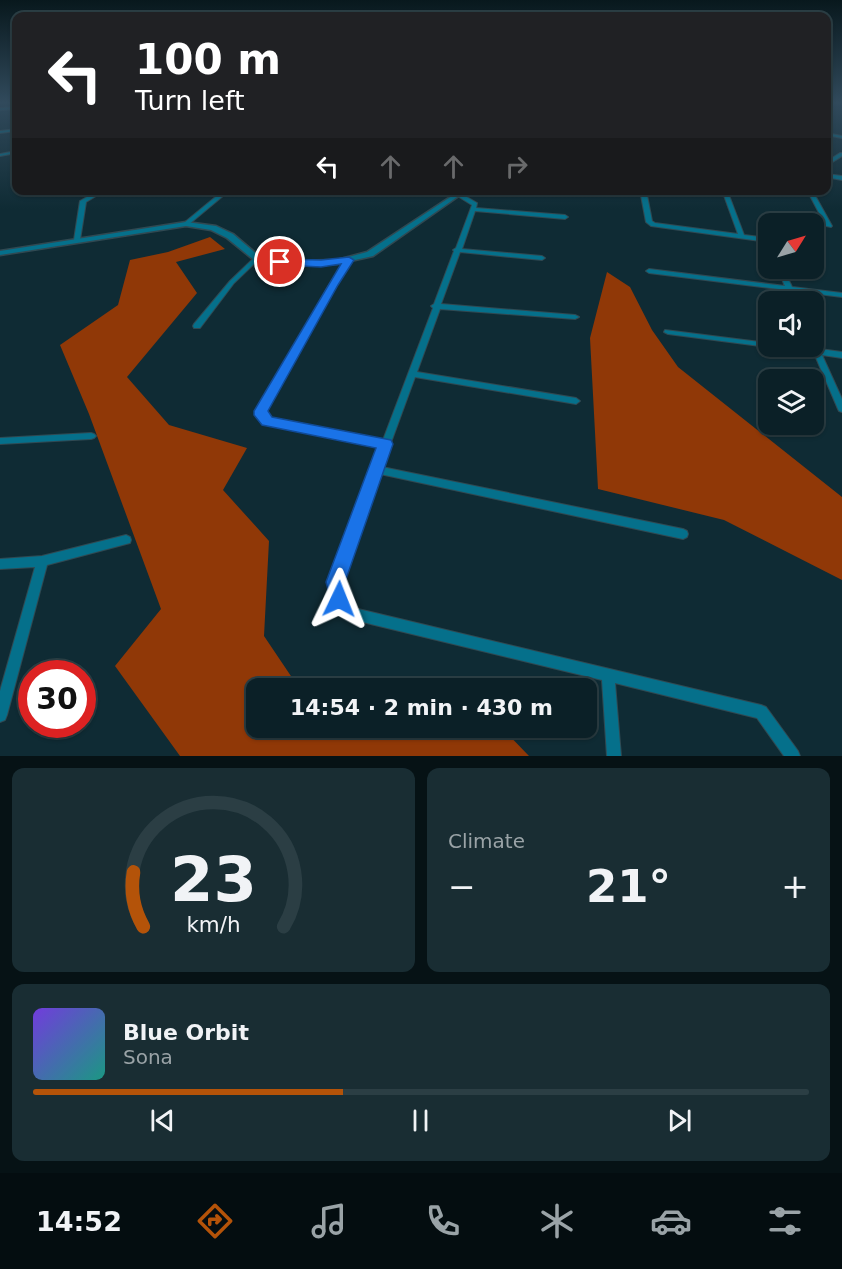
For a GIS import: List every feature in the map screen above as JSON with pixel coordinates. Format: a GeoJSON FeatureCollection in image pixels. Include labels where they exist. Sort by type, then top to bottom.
{"type":"FeatureCollection","features":[{"type":"Feature","properties":{"kind":"street"},"geometry":{"type":"LineString","coordinates":[[77,240],[83,201],[94,195]]}},
{"type":"Feature","properties":{"kind":"street"},"geometry":{"type":"LineString","coordinates":[[186,224],[222,195]]}},
{"type":"Feature","properties":{"kind":"street"},"geometry":{"type":"LineString","coordinates":[[0,253],[186,224],[213,228],[230,236],[257,258],[321,264],[370,254],[459,195]]}},
{"type":"Feature","properties":{"kind":"street"},"geometry":{"type":"LineString","coordinates":[[466,195],[473,202],[472,209],[335,582],[339,599],[350,613],[761,712],[793,756]]}},
{"type":"Feature","properties":{"kind":"street"},"geometry":{"type":"LineString","coordinates":[[644,195],[647,217],[654,225],[758,240]]}},
{"type":"Feature","properties":{"kind":"street"},"geometry":{"type":"LineString","coordinates":[[726,195],[742,237]]}},
{"type":"Feature","properties":{"kind":"street"},"geometry":{"type":"LineString","coordinates":[[812,195],[830,226]]}},
{"type":"Feature","properties":{"kind":"street"},"geometry":{"type":"LineString","coordinates":[[472,209],[565,217]]}},
{"type":"Feature","properties":{"kind":"street"},"geometry":{"type":"LineString","coordinates":[[456,250],[542,258]]}},
{"type":"Feature","properties":{"kind":"street"},"geometry":{"type":"LineString","coordinates":[[197,326],[232,282],[257,258]]}},
{"type":"Feature","properties":{"kind":"street"},"geometry":{"type":"LineString","coordinates":[[349,260],[332,285],[261,411],[261,415],[267,421],[386,444]]}},
{"type":"Feature","properties":{"kind":"street"},"geometry":{"type":"LineString","coordinates":[[649,271],[842,295]]}},
{"type":"Feature","properties":{"kind":"street"},"geometry":{"type":"LineString","coordinates":[[786,279],[791,291]]}},
{"type":"Feature","properties":{"kind":"street"},"geometry":{"type":"LineString","coordinates":[[435,306],[575,317]]}},
{"type":"Feature","properties":{"kind":"street"},"geometry":{"type":"LineString","coordinates":[[668,332],[758,344]]}},
{"type":"Feature","properties":{"kind":"street"},"geometry":{"type":"LineString","coordinates":[[824,350],[842,355]]}},
{"type":"Feature","properties":{"kind":"street"},"geometry":{"type":"LineString","coordinates":[[819,357],[842,409]]}},
{"type":"Feature","properties":{"kind":"street"},"geometry":{"type":"LineString","coordinates":[[411,374],[576,401]]}},
{"type":"Feature","properties":{"kind":"street"},"geometry":{"type":"LineString","coordinates":[[0,441],[91,436]]}},
{"type":"Feature","properties":{"kind":"street"},"geometry":{"type":"LineString","coordinates":[[377,470],[683,534]]}},
{"type":"Feature","properties":{"kind":"street"},"geometry":{"type":"LineString","coordinates":[[0,564],[42,561],[126,540]]}},
{"type":"Feature","properties":{"kind":"street"},"geometry":{"type":"LineString","coordinates":[[0,715],[42,561]]}},
{"type":"Feature","properties":{"kind":"street"},"geometry":{"type":"LineString","coordinates":[[608,676],[614,756]]}},
{"type":"Feature","properties":{"kind":"shaded area"},"geometry":{"type":"Polygon","coordinates":[[[210,237],[225,249],[176,262],[197,293],[127,377],[169,425],[247,448],[223,490],[269,541],[264,636],[292,678],[246,678],[246,738],[512,738],[529,756],[180,756],[115,666],[161,609],[89,414],[60,345],[118,305],[130,260],[168,252],[210,237]]]}},
{"type":"Feature","properties":{"kind":"shaded area"},"geometry":{"type":"Polygon","coordinates":[[[607,272],[630,287],[652,330],[678,367],[758,430],[758,435],[764,435],[842,497],[842,580],[724,520],[598,489],[590,338],[607,272]]]}},
{"type":"Feature","properties":{"kind":"route"},"geometry":{"type":"LineString","coordinates":[[280,262],[321,264],[349,260],[332,285],[261,411],[261,415],[267,421],[386,444],[335,582],[339,599]]}}]}
